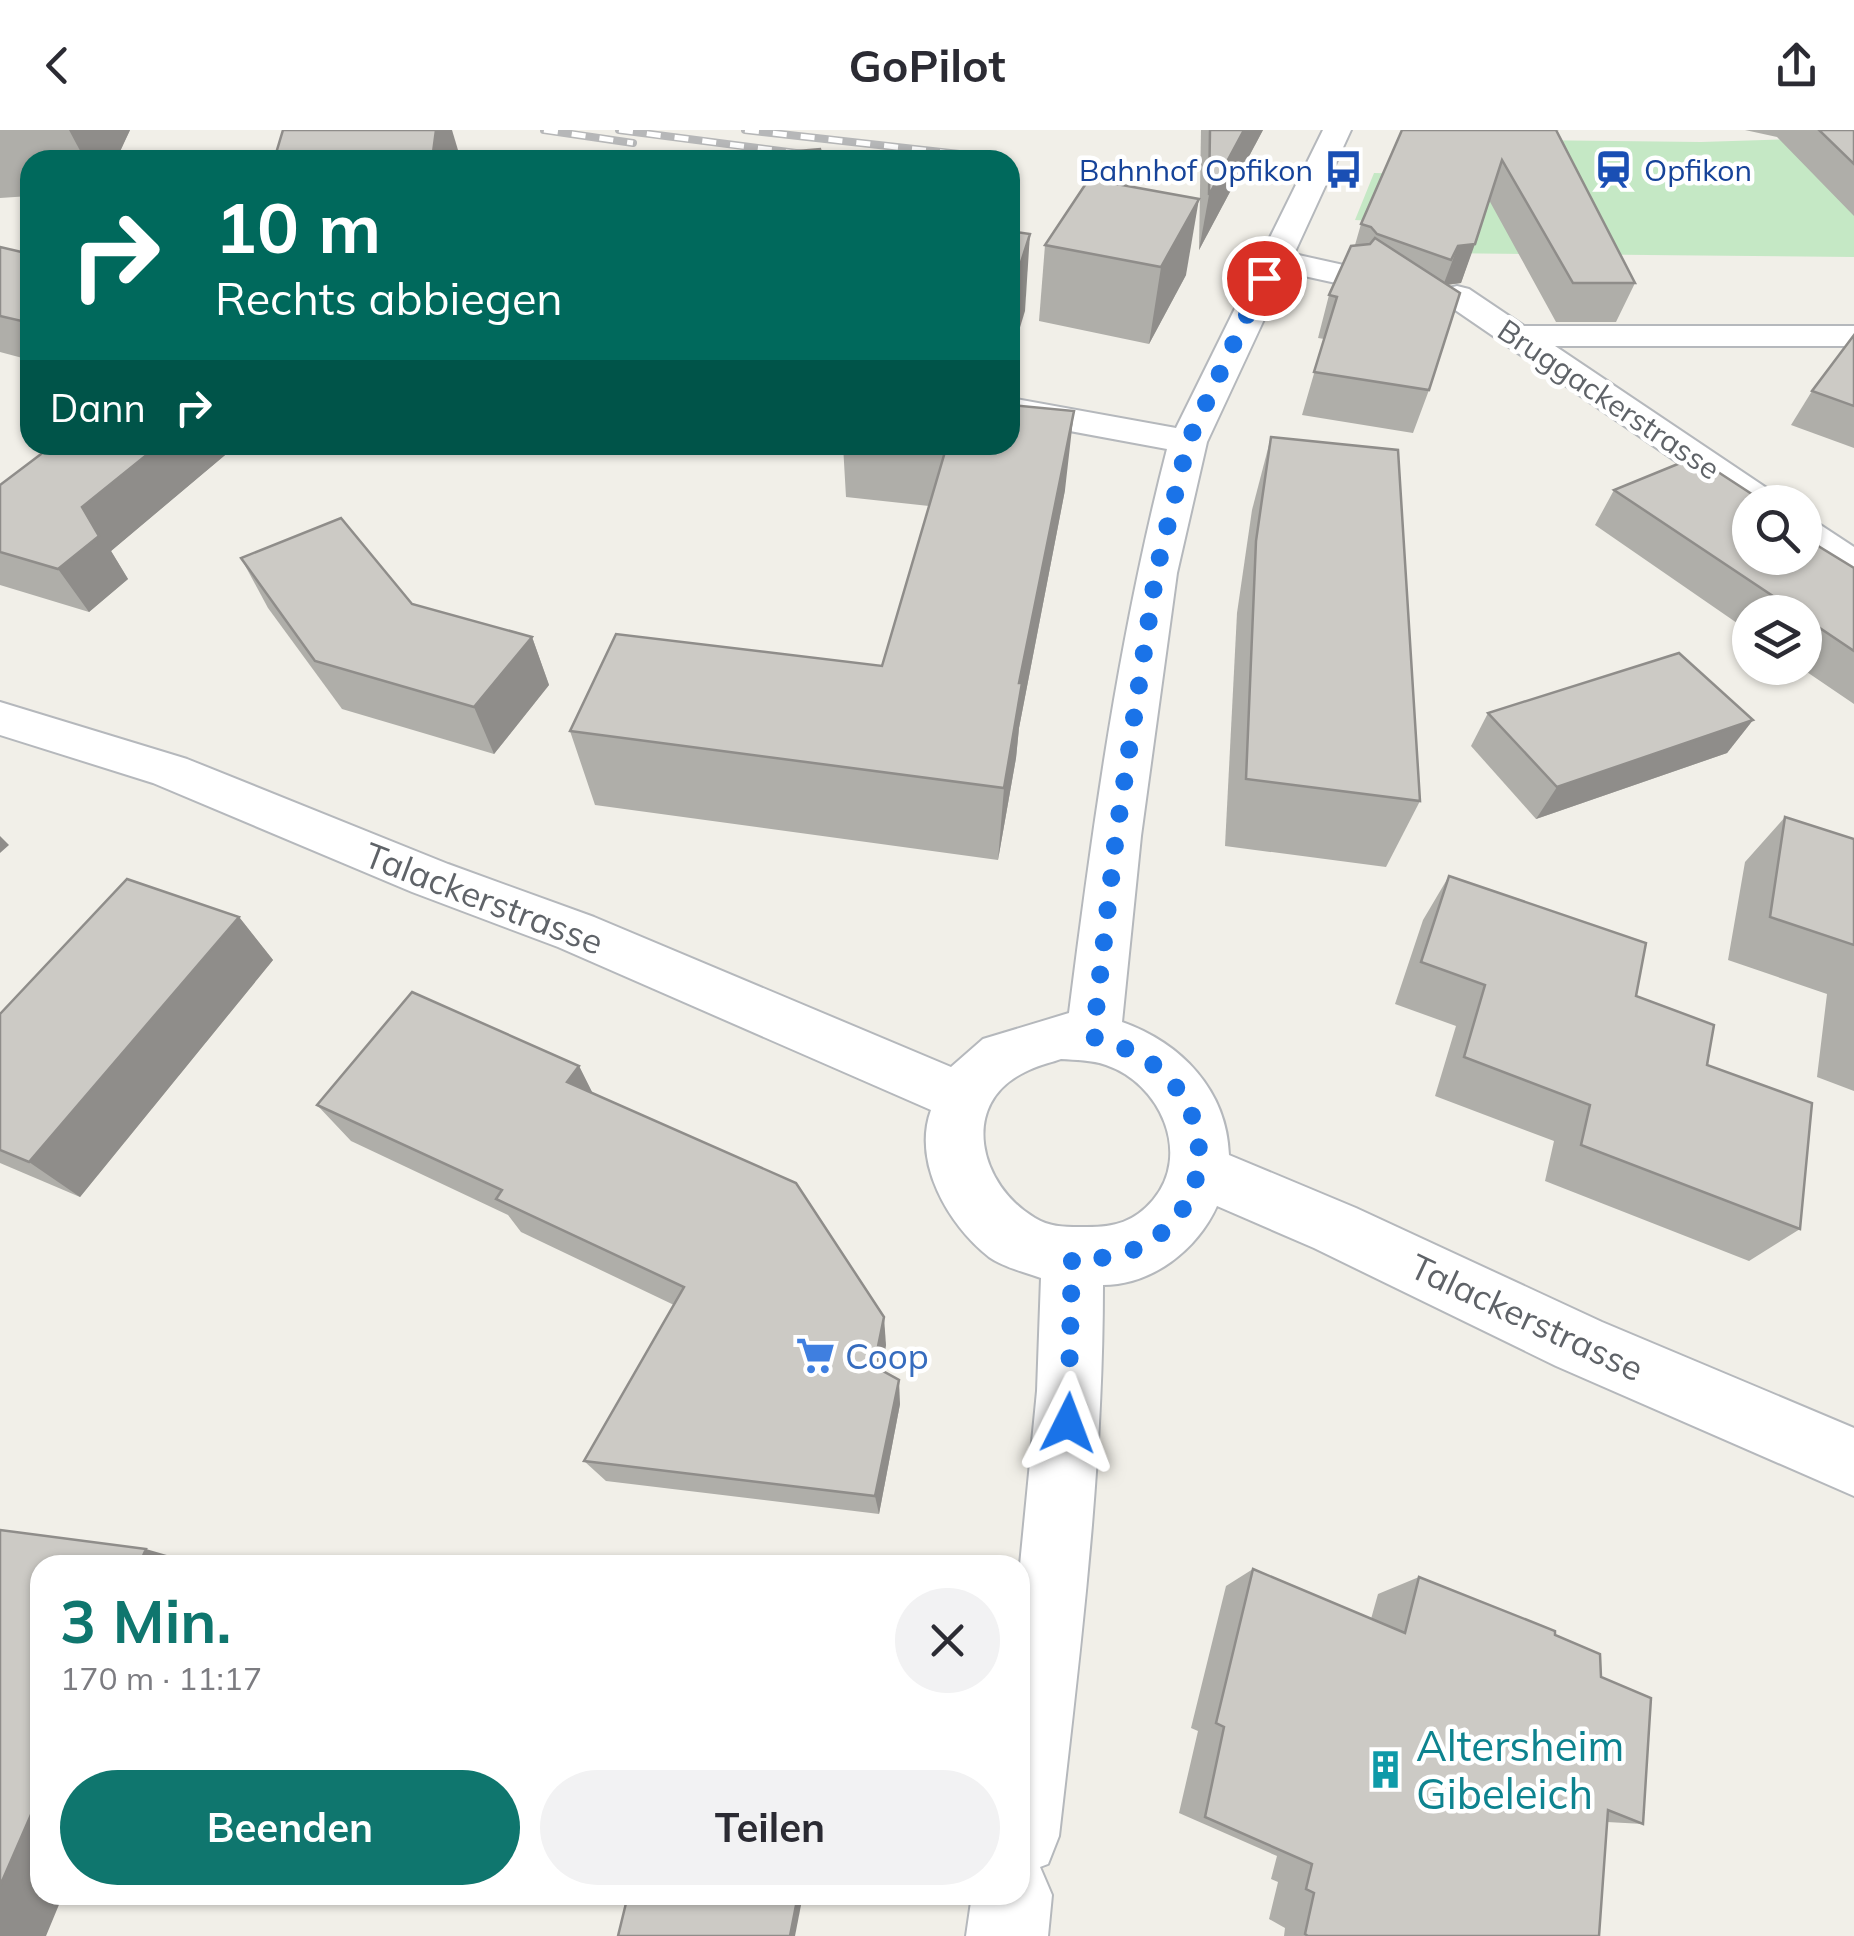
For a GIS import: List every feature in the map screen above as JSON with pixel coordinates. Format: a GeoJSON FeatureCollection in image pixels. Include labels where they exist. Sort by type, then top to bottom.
{"type":"FeatureCollection","features":[{"type":"Feature","properties":{"kind":"street"},"geometry":{"type":"LineString","coordinates":[[1093,1037],[1116,836],[1156,573],[1188,442],[1337,130]]}},
{"type":"Feature","properties":{"kind":"street"},"geometry":{"type":"LineString","coordinates":[[1276,260],[1345,275]]}},
{"type":"Feature","properties":{"kind":"street","name":"Bruggackerstrasse"},"geometry":{"type":"LineString","coordinates":[[1457,296],[1735,485]]}},
{"type":"Feature","properties":{"kind":"street"},"geometry":{"type":"LineString","coordinates":[[1515,336],[1854,336]]}},
{"type":"Feature","properties":{"kind":"street"},"geometry":{"type":"LineString","coordinates":[[1020,412],[1188,442]]}},
{"type":"Feature","properties":{"kind":"street"},"geometry":{"type":"LineString","coordinates":[[1822,544],[1854,566]]}},
{"type":"Feature","properties":{"kind":"street","name":"Talackerstrasse"},"geometry":{"type":"LineString","coordinates":[[0,718],[170,771],[430,878],[576,932],[961,1097]]}},
{"type":"Feature","properties":{"kind":"street"},"geometry":{"type":"LineString","coordinates":[[1093,1037],[1131,1050],[1162,1071],[1186,1100],[1200,1134],[1200,1171],[1187,1208],[1158,1238],[1118,1256],[1072,1259],[1032,1249],[996,1228],[970,1199],[955,1165],[952,1130],[961,1097],[978,1072],[1001,1053],[1046,1038],[1093,1037]]}},
{"type":"Feature","properties":{"kind":"street","name":"Talackerstrasse"},"geometry":{"type":"LineString","coordinates":[[1200,1171],[1335,1228],[1579,1344],[1854,1462]]}},
{"type":"Feature","properties":{"kind":"street"},"geometry":{"type":"LineString","coordinates":[[1030,1759],[1057,1551],[1070,1391],[1072,1259]]}},
{"type":"Feature","properties":{"kind":"street"},"geometry":{"type":"LineString","coordinates":[[1007,1936],[1011,1905]]}},
{"type":"Feature","properties":{"kind":"green space"},"geometry":{"type":"Polygon","coordinates":[[[1854,137],[1854,257],[1434,253],[1435,225],[1355,220],[1374,173],[1546,177],[1527,140],[1701,142],[1854,137]]]}},
{"type":"Feature","properties":{"kind":"building"},"geometry":{"type":"Polygon","coordinates":[[[283,130],[436,130],[433,150],[277,150],[283,130]]]}},
{"type":"Feature","properties":{"kind":"building"},"geometry":{"type":"Polygon","coordinates":[[[1210,130],[1244,130],[1209,195],[1210,130]]]}},
{"type":"Feature","properties":{"kind":"building"},"geometry":{"type":"Polygon","coordinates":[[[1402,130],[1556,130],[1635,283],[1573,283],[1502,160],[1475,244],[1458,246],[1451,260],[1377,234],[1361,224],[1402,130]]]}},
{"type":"Feature","properties":{"kind":"building"},"geometry":{"type":"Polygon","coordinates":[[[1819,130],[1854,130],[1854,164],[1819,130]]]}},
{"type":"Feature","properties":{"kind":"building"},"geometry":{"type":"Polygon","coordinates":[[[1089,179],[1199,199],[1161,267],[1045,245],[1089,179]]]}},
{"type":"Feature","properties":{"kind":"building"},"geometry":{"type":"Polygon","coordinates":[[[1020,232],[1030,234],[1020,266],[1020,232]]]}},
{"type":"Feature","properties":{"kind":"building"},"geometry":{"type":"Polygon","coordinates":[[[1375,238],[1460,293],[1429,390],[1314,372],[1337,297],[1329,295],[1351,246],[1370,244],[1375,238]]]}},
{"type":"Feature","properties":{"kind":"building"},"geometry":{"type":"Polygon","coordinates":[[[0,247],[20,252],[20,321],[0,316],[0,247]]]}},
{"type":"Feature","properties":{"kind":"building"},"geometry":{"type":"Polygon","coordinates":[[[1854,335],[1854,406],[1812,391],[1854,335]]]}},
{"type":"Feature","properties":{"kind":"building"},"geometry":{"type":"Polygon","coordinates":[[[1020,406],[1074,411],[1019,683],[1004,788],[570,731],[616,634],[882,666],[944,455],[1020,455],[1020,406]]]}},
{"type":"Feature","properties":{"kind":"building"},"geometry":{"type":"Polygon","coordinates":[[[1271,437],[1398,450],[1420,801],[1246,779],[1256,541],[1271,437]]]}},
{"type":"Feature","properties":{"kind":"building"},"geometry":{"type":"Polygon","coordinates":[[[40,455],[147,455],[82,507],[99,536],[58,569],[0,552],[0,485],[40,455]]]}},
{"type":"Feature","properties":{"kind":"building"},"geometry":{"type":"Polygon","coordinates":[[[1695,457],[1738,485],[1732,485],[1732,569],[1614,490],[1695,457]]]}},
{"type":"Feature","properties":{"kind":"building"},"geometry":{"type":"Polygon","coordinates":[[[341,518],[412,604],[532,637],[474,707],[315,661],[241,558],[341,518]]]}},
{"type":"Feature","properties":{"kind":"building"},"geometry":{"type":"Polygon","coordinates":[[[1822,548],[1854,568],[1854,651],[1822,629],[1822,595],[1772,595],[1742,575],[1822,575],[1822,548]]]}},
{"type":"Feature","properties":{"kind":"building"},"geometry":{"type":"Polygon","coordinates":[[[1679,653],[1753,720],[1557,787],[1488,713],[1679,653]]]}},
{"type":"Feature","properties":{"kind":"building"},"geometry":{"type":"Polygon","coordinates":[[[1785,817],[1854,839],[1854,945],[1770,917],[1785,817]]]}},
{"type":"Feature","properties":{"kind":"building"},"geometry":{"type":"Polygon","coordinates":[[[1449,876],[1646,943],[1636,996],[1714,1025],[1707,1065],[1812,1103],[1800,1229],[1581,1145],[1590,1105],[1464,1057],[1485,985],[1421,962],[1449,876]]]}},
{"type":"Feature","properties":{"kind":"building"},"geometry":{"type":"Polygon","coordinates":[[[127,879],[239,917],[29,1162],[0,1150],[0,1014],[127,879]]]}},
{"type":"Feature","properties":{"kind":"building"},"geometry":{"type":"Polygon","coordinates":[[[412,992],[579,1066],[567,1082],[796,1183],[884,1317],[874,1366],[899,1380],[875,1496],[584,1461],[684,1287],[496,1199],[502,1190],[317,1105],[412,992]]]}},
{"type":"Feature","properties":{"kind":"building"},"geometry":{"type":"Polygon","coordinates":[[[0,1530],[146,1549],[143,1555],[30,1555],[30,1817],[0,1886],[0,1530]]]}},
{"type":"Feature","properties":{"kind":"building","name":"Altersheim Gibeleich"},"geometry":{"type":"Polygon","coordinates":[[[1253,1569],[1405,1633],[1419,1577],[1555,1631],[1555,1635],[1600,1654],[1601,1677],[1651,1698],[1643,1824],[1608,1810],[1599,1936],[1305,1934],[1314,1893],[1306,1889],[1312,1864],[1205,1817],[1224,1727],[1216,1723],[1253,1569]]]}},
{"type":"Feature","properties":{"kind":"building"},"geometry":{"type":"Polygon","coordinates":[[[626,1905],[796,1905],[790,1936],[618,1936],[626,1905]]]}},
{"type":"Feature","properties":{"kind":"railway"},"geometry":{"type":"LineString","coordinates":[[544,130],[633,143]]}},
{"type":"Feature","properties":{"kind":"railway"},"geometry":{"type":"LineString","coordinates":[[619,130],[773,150]]}},
{"type":"Feature","properties":{"kind":"railway"},"geometry":{"type":"LineString","coordinates":[[745,130],[924,150]]}},
{"type":"Feature","properties":{"kind":"place","name":"Bahnhof Opfikon"},"geometry":{"type":"Point","coordinates":[1343,170]}},
{"type":"Feature","properties":{"kind":"place","name":"Opfikon"},"geometry":{"type":"Point","coordinates":[1614,170]}},
{"type":"Feature","properties":{"kind":"place","name":"Coop"},"geometry":{"type":"Point","coordinates":[815,1356]}},
{"type":"Feature","properties":{"kind":"place","name":"Altersheim Gibeleich"},"geometry":{"type":"Point","coordinates":[1386,1769]}},
{"type":"Feature","properties":{"kind":"route"},"geometry":{"type":"LineString","coordinates":[[1068,1423],[1072,1259],[1118,1256],[1158,1238],[1187,1208],[1200,1171],[1200,1134],[1186,1100],[1162,1071],[1131,1050],[1093,1037],[1116,836],[1156,573],[1188,442],[1264,278]]}}]}
